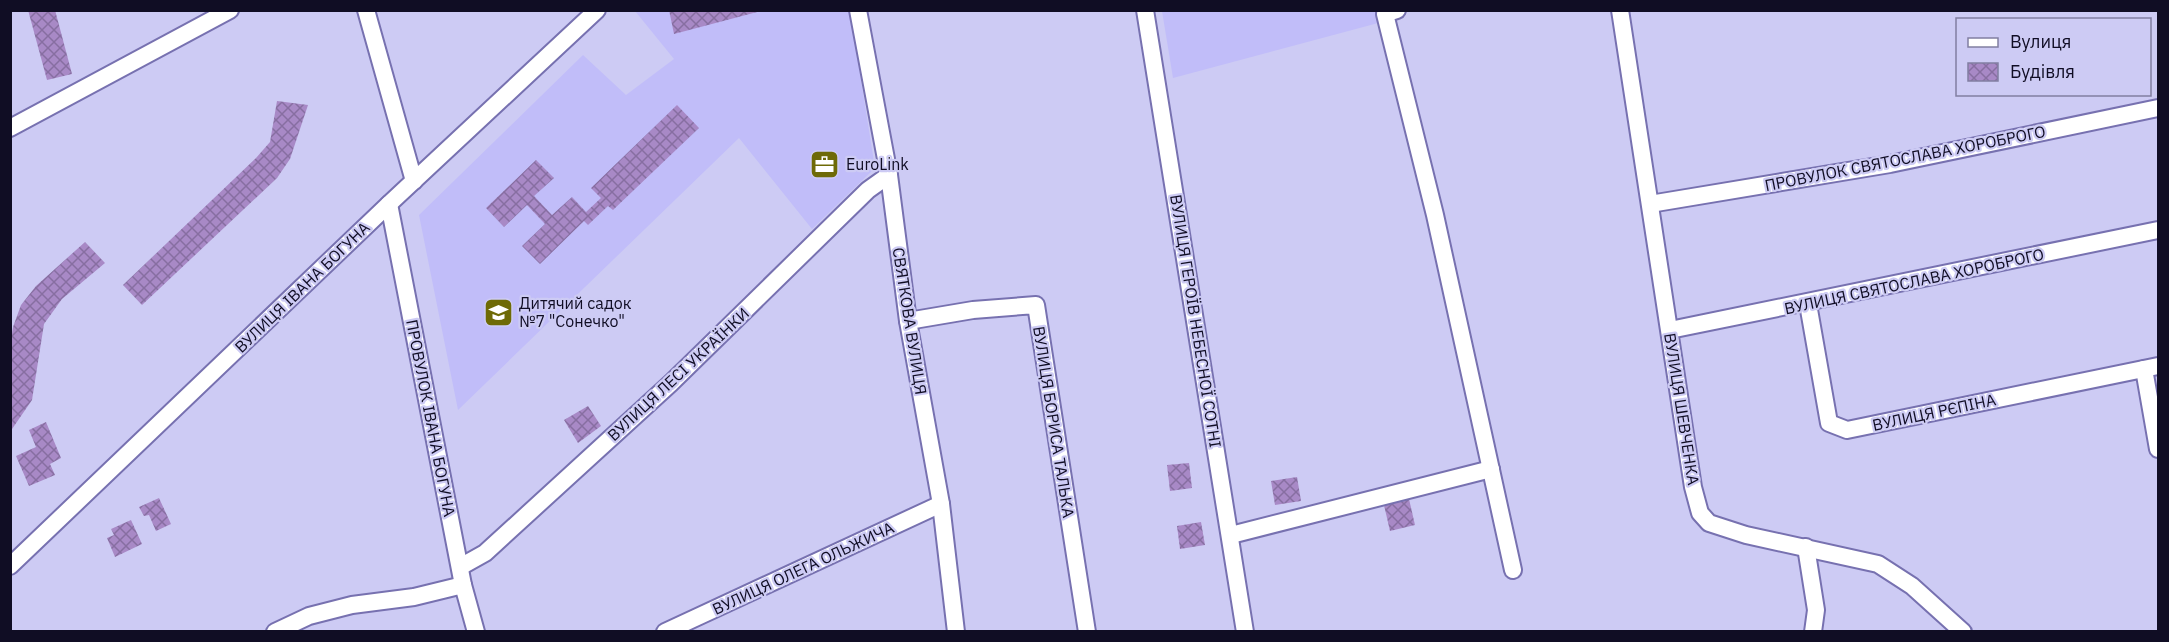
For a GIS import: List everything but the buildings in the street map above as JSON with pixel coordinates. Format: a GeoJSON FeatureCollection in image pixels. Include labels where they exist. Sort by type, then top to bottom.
{"type":"FeatureCollection","features":[{"type":"Feature","properties":{"kind":"street"},"geometry":{"type":"LineString","coordinates":[[10,128],[230,10]]}},
{"type":"Feature","properties":{"kind":"street"},"geometry":{"type":"LineString","coordinates":[[366,10],[414,181]]}},
{"type":"Feature","properties":{"kind":"street","name":"ВУЛИЦЯ ІВАНА БОГУНА"},"geometry":{"type":"LineString","coordinates":[[10,566],[389,204],[597,10]]}},
{"type":"Feature","properties":{"kind":"street","name":"СВЯТКОВА ВУЛИЦЯ"},"geometry":{"type":"LineString","coordinates":[[858,10],[889,175],[908,321],[941,504],[956,632]]}},
{"type":"Feature","properties":{"kind":"street","name":"ВУЛИЦЯ ГЕРОЇВ НЕБЕСНОЇ СОТНІ"},"geometry":{"type":"LineString","coordinates":[[1145,10],[1245,632]]}},
{"type":"Feature","properties":{"kind":"street"},"geometry":{"type":"LineString","coordinates":[[1397,10],[1385,14],[1435,215],[1513,570]]}},
{"type":"Feature","properties":{"kind":"street","name":"ВУЛИЦЯ ШЕВЧЕНКА"},"geometry":{"type":"LineString","coordinates":[[1620,10],[1692,487],[1700,513],[1709,523],[1746,535],[1878,564],[1912,586],[1963,632]]}},
{"type":"Feature","properties":{"kind":"street","name":"ПРОВУЛОК СВЯТОСЛАВА ХОРОБРОГО"},"geometry":{"type":"LineString","coordinates":[[1650,204],[1890,164],[2158,108]]}},
{"type":"Feature","properties":{"kind":"street","name":"ВУЛИЦЯ ЛЕСІ УКРАЇНКИ"},"geometry":{"type":"LineString","coordinates":[[460,567],[485,553],[671,384],[868,190],[889,175]]}},
{"type":"Feature","properties":{"kind":"street","name":"ПРОВУЛОК ІВАНА БОГУНА"},"geometry":{"type":"LineString","coordinates":[[389,204],[463,585],[476,632]]}},
{"type":"Feature","properties":{"kind":"street","name":"ВУЛИЦЯ СВЯТОСЛАВА ХОРОБРОГО"},"geometry":{"type":"LineString","coordinates":[[1670,330],[1808,304],[2158,230]]}},
{"type":"Feature","properties":{"kind":"street","name":"ВУЛИЦЯ РЄПІНА"},"geometry":{"type":"LineString","coordinates":[[1808,304],[1828,423],[1847,430],[2151,367]]}},
{"type":"Feature","properties":{"kind":"street","name":"ВУЛИЦЯ БОРИСА ТАЛЬКА"},"geometry":{"type":"LineString","coordinates":[[908,321],[973,310],[1036,305],[1087,632]]}},
{"type":"Feature","properties":{"kind":"street"},"geometry":{"type":"LineString","coordinates":[[2151,367],[2158,449]]}},
{"type":"Feature","properties":{"kind":"street"},"geometry":{"type":"LineString","coordinates":[[1230,535],[1491,470]]}},
{"type":"Feature","properties":{"kind":"street","name":"ВУЛИЦЯ ОЛЕГА ОЛЬЖИЧА"},"geometry":{"type":"LineString","coordinates":[[665,632],[941,504]]}},
{"type":"Feature","properties":{"kind":"street"},"geometry":{"type":"LineString","coordinates":[[1806,547],[1816,610],[1813,632]]}},
{"type":"Feature","properties":{"kind":"street"},"geometry":{"type":"LineString","coordinates":[[275,632],[309,616],[351,605],[414,597],[463,585]]}},
{"type":"Feature","properties":{"kind":"shaded area","name":"Дитячий садок №7 \"Сонечко\""},"geometry":{"type":"Polygon","coordinates":[[[635,11],[850,11],[875,168],[812,229],[739,138],[458,410],[419,215],[583,55],[626,95],[674,59],[635,11]]]}},
{"type":"Feature","properties":{"kind":"shaded area"},"geometry":{"type":"Polygon","coordinates":[[[1162,11],[1381,11],[1382,22],[1173,78],[1162,11]]]}},
{"type":"Feature","properties":{"kind":"place","name":"EuroLink"},"geometry":{"type":"Point","coordinates":[825,164]}},
{"type":"Feature","properties":{"kind":"place","name":"Дитячий садок №7 \"Сонечко\""},"geometry":{"type":"Point","coordinates":[498,312]}}]}
